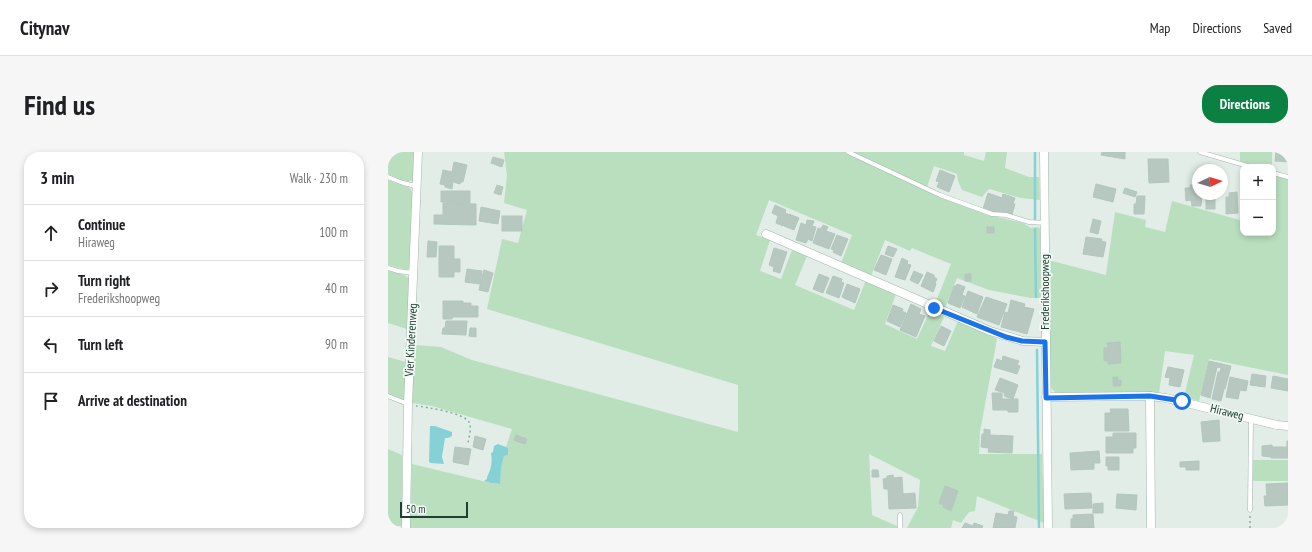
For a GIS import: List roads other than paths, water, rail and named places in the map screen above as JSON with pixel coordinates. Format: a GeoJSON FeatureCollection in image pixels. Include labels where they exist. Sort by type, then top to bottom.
{"type":"FeatureCollection","features":[{"type":"Feature","properties":{"kind":"street","name":"Vier Kinderenweg"},"geometry":{"type":"LineString","coordinates":[[406,528],[408,404],[418,152]]}},
{"type":"Feature","properties":{"kind":"street","name":"Frederikshoopweg"},"geometry":{"type":"LineString","coordinates":[[1044,152],[1048,528]]}},
{"type":"Feature","properties":{"kind":"street"},"geometry":{"type":"LineString","coordinates":[[766,234],[990,331],[1022,341],[1045,342]]}},
{"type":"Feature","properties":{"kind":"street"},"geometry":{"type":"LineString","coordinates":[[1150,396],[1152,528]]}},
{"type":"Feature","properties":{"kind":"street","name":"Hiraweg"},"geometry":{"type":"LineString","coordinates":[[1046,398],[1150,396],[1182,401],[1288,426]]}},
{"type":"Feature","properties":{"kind":"lane"},"geometry":{"type":"LineString","coordinates":[[848,152],[940,195],[992,214],[1006,215],[1029,222],[1044,223]]}},
{"type":"Feature","properties":{"kind":"lane"},"geometry":{"type":"LineString","coordinates":[[1200,152],[1241,164]]}},
{"type":"Feature","properties":{"kind":"lane"},"geometry":{"type":"LineString","coordinates":[[1276,174],[1288,177]]}},
{"type":"Feature","properties":{"kind":"lane"},"geometry":{"type":"LineString","coordinates":[[388,177],[403,183],[417,186]]}},
{"type":"Feature","properties":{"kind":"lane"},"geometry":{"type":"LineString","coordinates":[[388,268],[413,273]]}},
{"type":"Feature","properties":{"kind":"lane"},"geometry":{"type":"LineString","coordinates":[[388,396],[408,404]]}},
{"type":"Feature","properties":{"kind":"lane"},"geometry":{"type":"LineString","coordinates":[[1250,510],[1251,418]]}},
{"type":"Feature","properties":{"kind":"lane"},"geometry":{"type":"LineString","coordinates":[[900,515],[900,528]]}},
{"type":"Feature","properties":{"kind":"lane"},"geometry":{"type":"LineString","coordinates":[[388,526],[394,528]]}},
{"type":"Feature","properties":{"kind":"water"},"geometry":{"type":"Polygon","coordinates":[[[430,426],[435,426],[452,432],[452,436],[445,438],[442,457],[444,464],[429,462],[430,426]]]}},
{"type":"Feature","properties":{"kind":"water"},"geometry":{"type":"Polygon","coordinates":[[[498,444],[508,448],[508,455],[504,456],[501,468],[500,484],[484,481],[487,479],[491,468],[491,453],[493,452],[494,446],[498,444]]]}},
{"type":"Feature","properties":{"kind":"waterway"},"geometry":{"type":"LineString","coordinates":[[1035,152],[1035,220]]}},
{"type":"Feature","properties":{"kind":"waterway"},"geometry":{"type":"LineString","coordinates":[[1035,229],[1036,297]]}},
{"type":"Feature","properties":{"kind":"waterway"},"geometry":{"type":"LineString","coordinates":[[1037,350],[1039,528]]}}]}
